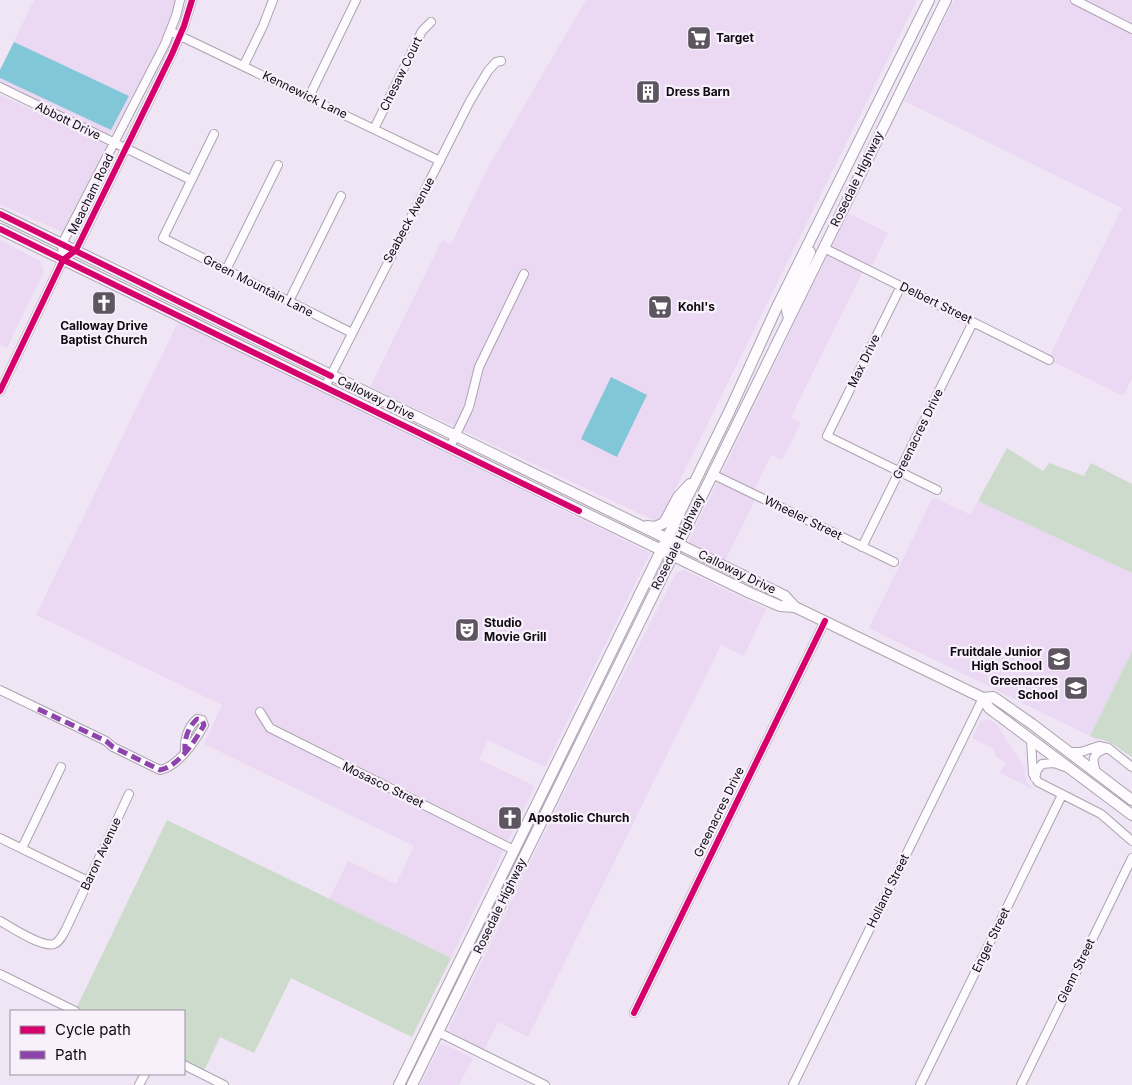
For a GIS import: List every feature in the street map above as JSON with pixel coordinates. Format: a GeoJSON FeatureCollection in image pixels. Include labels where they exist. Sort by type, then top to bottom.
{"type":"FeatureCollection","features":[{"type":"Feature","properties":{"kind":"main road","name":"Rosedale Highway"},"geometry":{"type":"LineString","coordinates":[[399,1085],[701,469],[812,236],[929,0]]}},
{"type":"Feature","properties":{"kind":"main road","name":"Rosedale Highway"},"geometry":{"type":"LineString","coordinates":[[412,1085],[946,0]]}},
{"type":"Feature","properties":{"kind":"main road","name":"Calloway Drive"},"geometry":{"type":"LineString","coordinates":[[0,214],[271,347],[678,542],[785,596],[795,607]]}},
{"type":"Feature","properties":{"kind":"main road","name":"Calloway Drive"},"geometry":{"type":"LineString","coordinates":[[0,229],[661,550],[780,606],[795,607],[983,698],[993,698],[1132,800]]}},
{"type":"Feature","properties":{"kind":"main road"},"geometry":{"type":"LineString","coordinates":[[789,319],[788,303],[807,263],[812,236]]}},
{"type":"Feature","properties":{"kind":"main road"},"geometry":{"type":"LineString","coordinates":[[173,312],[179,310],[209,322],[226,325]]}},
{"type":"Feature","properties":{"kind":"main road"},"geometry":{"type":"LineString","coordinates":[[219,334],[224,332],[254,345],[271,347]]}},
{"type":"Feature","properties":{"kind":"main road"},"geometry":{"type":"LineString","coordinates":[[494,469],[515,471],[540,484],[555,484]]}},
{"type":"Feature","properties":{"kind":"main road"},"geometry":{"type":"LineString","coordinates":[[643,525],[655,527],[664,523],[678,497],[701,469]]}},
{"type":"Feature","properties":{"kind":"main road"},"geometry":{"type":"LineString","coordinates":[[582,738],[578,733],[593,699],[597,681]]}},
{"type":"Feature","properties":{"kind":"main road","name":"Calloway Drive"},"geometry":{"type":"LineString","coordinates":[[983,698],[989,708],[1132,815]]}},
{"type":"Feature","properties":{"kind":"main road"},"geometry":{"type":"LineString","coordinates":[[529,846],[541,809],[572,746],[570,735]]}},
{"type":"Feature","properties":{"kind":"main road"},"geometry":{"type":"LineString","coordinates":[[438,1032],[435,1029],[436,1021],[462,966],[467,945]]}},
{"type":"Feature","properties":{"kind":"main road"},"geometry":{"type":"LineString","coordinates":[[407,1085],[420,1054],[420,1051],[417,1049]]}},
{"type":"Feature","properties":{"kind":"street","name":"Meacham Road"},"geometry":{"type":"LineString","coordinates":[[63,260],[62,244],[154,65],[170,31],[180,0]]}},
{"type":"Feature","properties":{"kind":"street","name":"Meacham Road"},"geometry":{"type":"LineString","coordinates":[[0,392],[63,260],[76,250],[125,150],[180,35],[192,0]]}},
{"type":"Feature","properties":{"kind":"street"},"geometry":{"type":"LineString","coordinates":[[244,65],[273,0]]}},
{"type":"Feature","properties":{"kind":"street"},"geometry":{"type":"LineString","coordinates":[[309,97],[356,0]]}},
{"type":"Feature","properties":{"kind":"street"},"geometry":{"type":"LineString","coordinates":[[1075,0],[1132,29]]}},
{"type":"Feature","properties":{"kind":"street","name":"Chesaw Court"},"geometry":{"type":"LineString","coordinates":[[374,128],[422,31],[432,22]]}},
{"type":"Feature","properties":{"kind":"street","name":"Kennewick Lane"},"geometry":{"type":"LineString","coordinates":[[170,31],[440,161]]}},
{"type":"Feature","properties":{"kind":"street","name":"Seabeck Avenue"},"geometry":{"type":"LineString","coordinates":[[325,386],[388,259],[478,86],[496,62],[502,61]]}},
{"type":"Feature","properties":{"kind":"street","name":"Abbott Drive"},"geometry":{"type":"LineString","coordinates":[[0,87],[125,150],[191,180]]}},
{"type":"Feature","properties":{"kind":"street"},"geometry":{"type":"LineString","coordinates":[[191,180],[214,134]]}},
{"type":"Feature","properties":{"kind":"street"},"geometry":{"type":"LineString","coordinates":[[226,270],[278,165]]}},
{"type":"Feature","properties":{"kind":"street","name":"Green Mountain Lane"},"geometry":{"type":"LineString","coordinates":[[191,180],[163,238],[352,333]]}},
{"type":"Feature","properties":{"kind":"street"},"geometry":{"type":"LineString","coordinates":[[289,301],[341,196]]}},
{"type":"Feature","properties":{"kind":"street","name":"Delbert Street"},"geometry":{"type":"LineString","coordinates":[[824,248],[1049,360]]}},
{"type":"Feature","properties":{"kind":"street"},"geometry":{"type":"LineString","coordinates":[[450,447],[469,407],[479,367],[524,274]]}},
{"type":"Feature","properties":{"kind":"street","name":"Max Drive"},"geometry":{"type":"LineString","coordinates":[[899,472],[827,436],[901,286]]}},
{"type":"Feature","properties":{"kind":"street","name":"Greenacres Drive"},"geometry":{"type":"LineString","coordinates":[[862,547],[973,322]]}},
{"type":"Feature","properties":{"kind":"street"},"geometry":{"type":"LineString","coordinates":[[899,472],[937,490]]}},
{"type":"Feature","properties":{"kind":"street","name":"Wheeler Street"},"geometry":{"type":"LineString","coordinates":[[712,474],[894,562]]}},
{"type":"Feature","properties":{"kind":"street","name":"Greenacres Drive"},"geometry":{"type":"LineString","coordinates":[[634,1012],[824,621]]}},
{"type":"Feature","properties":{"kind":"street"},"geometry":{"type":"LineString","coordinates":[[0,690],[106,741],[113,747],[160,770],[166,769],[185,751]]}},
{"type":"Feature","properties":{"kind":"street","name":"Holland Street"},"geometry":{"type":"LineString","coordinates":[[793,1085],[983,698]]}},
{"type":"Feature","properties":{"kind":"street","name":"Mosasco Street"},"geometry":{"type":"LineString","coordinates":[[260,712],[270,728],[514,850]]}},
{"type":"Feature","properties":{"kind":"street"},"geometry":{"type":"LineString","coordinates":[[1031,740],[1032,765],[1035,778],[1041,784],[1101,814],[1132,841]]}},
{"type":"Feature","properties":{"kind":"street"},"geometry":{"type":"LineString","coordinates":[[1068,752],[1081,752],[1099,746],[1108,748],[1132,767]]}},
{"type":"Feature","properties":{"kind":"street"},"geometry":{"type":"LineString","coordinates":[[1098,775],[1093,764],[1094,756],[1100,750],[1108,748]]}},
{"type":"Feature","properties":{"kind":"street"},"geometry":{"type":"LineString","coordinates":[[1035,778],[1037,770],[1042,764],[1054,763],[1069,769]]}},
{"type":"Feature","properties":{"kind":"street"},"geometry":{"type":"LineString","coordinates":[[22,848],[61,768]]}},
{"type":"Feature","properties":{"kind":"street","name":"Baron Avenue"},"geometry":{"type":"LineString","coordinates":[[0,921],[39,942],[55,944],[63,936],[129,794]]}},
{"type":"Feature","properties":{"kind":"street","name":"Enger Street"},"geometry":{"type":"LineString","coordinates":[[920,1085],[1062,795]]}},
{"type":"Feature","properties":{"kind":"street"},"geometry":{"type":"LineString","coordinates":[[0,838],[88,881]]}},
{"type":"Feature","properties":{"kind":"street","name":"Glenn Street"},"geometry":{"type":"LineString","coordinates":[[1021,1085],[1132,858]]}},
{"type":"Feature","properties":{"kind":"street"},"geometry":{"type":"LineString","coordinates":[[0,974],[73,1010]]}},
{"type":"Feature","properties":{"kind":"street"},"geometry":{"type":"LineString","coordinates":[[438,1032],[545,1085]]}},
{"type":"Feature","properties":{"kind":"street"},"geometry":{"type":"LineString","coordinates":[[185,1066],[224,1085]]}},
{"type":"Feature","properties":{"kind":"shaded area"},"geometry":{"type":"Polygon","coordinates":[[[34,0],[175,0],[167,29],[115,130],[108,135],[0,83],[0,70],[34,0]]]}},
{"type":"Feature","properties":{"kind":"shaded area"},"geometry":{"type":"Polygon","coordinates":[[[586,0],[917,0],[661,518],[653,520],[370,387],[442,240],[451,244],[489,166],[586,0]]]}},
{"type":"Feature","properties":{"kind":"shaded area"},"geometry":{"type":"Polygon","coordinates":[[[954,0],[1132,0],[1132,378],[1123,396],[1048,359],[1122,208],[904,101],[954,0]]]}},
{"type":"Feature","properties":{"kind":"shaded area"},"geometry":{"type":"Polygon","coordinates":[[[0,95],[108,144],[64,233],[0,204],[0,95]]]}},
{"type":"Feature","properties":{"kind":"shaded area"},"geometry":{"type":"Polygon","coordinates":[[[848,213],[888,233],[873,264],[861,275],[791,417],[801,423],[782,460],[771,455],[756,486],[754,502],[724,563],[691,548],[689,540],[848,213]]]}},
{"type":"Feature","properties":{"kind":"shaded area"},"geometry":{"type":"Polygon","coordinates":[[[0,240],[40,261],[44,271],[7,348],[0,345],[0,240]]]}},
{"type":"Feature","properties":{"kind":"shaded area"},"geometry":{"type":"Polygon","coordinates":[[[178,322],[650,553],[545,767],[488,740],[479,759],[535,786],[451,958],[329,899],[348,861],[396,884],[414,846],[204,744],[222,705],[36,615],[178,322]]]}},
{"type":"Feature","properties":{"kind":"shaded area"},"geometry":{"type":"Polygon","coordinates":[[[933,497],[971,515],[978,501],[1132,573],[1132,651],[1090,736],[869,628],[933,497]]]}},
{"type":"Feature","properties":{"kind":"shaded area"},"geometry":{"type":"Polygon","coordinates":[[[684,570],[766,609],[744,656],[721,645],[528,1037],[498,1022],[484,1050],[451,1032],[449,1028],[592,736],[676,573],[684,570]]]}},
{"type":"Feature","properties":{"kind":"shaded area"},"geometry":{"type":"Polygon","coordinates":[[[988,719],[997,725],[1025,768],[1027,783],[1035,790],[1000,773],[1006,762],[996,757],[994,749],[972,738],[980,722],[988,719]]]}},
{"type":"Feature","properties":{"kind":"shaded area"},"geometry":{"type":"Polygon","coordinates":[[[440,1045],[446,1045],[473,1058],[459,1085],[420,1085],[440,1045]]]}},
{"type":"Feature","properties":{"kind":"green space"},"geometry":{"type":"Polygon","coordinates":[[[1007,448],[1043,471],[1049,463],[1084,476],[1091,463],[1132,484],[1132,573],[978,501],[1007,448]]]}},
{"type":"Feature","properties":{"kind":"green space"},"geometry":{"type":"Polygon","coordinates":[[[1132,651],[1132,757],[1113,744],[1090,736],[1132,651]]]}},
{"type":"Feature","properties":{"kind":"green space"},"geometry":{"type":"Polygon","coordinates":[[[167,820],[451,958],[412,1037],[291,978],[254,1053],[220,1037],[203,1073],[185,1064],[185,1010],[75,1010],[167,820]]]}},
{"type":"Feature","properties":{"kind":"water"},"geometry":{"type":"Polygon","coordinates":[[[14,42],[129,96],[111,130],[0,78],[0,70],[14,42]]]}},
{"type":"Feature","properties":{"kind":"water"},"geometry":{"type":"Polygon","coordinates":[[[611,377],[647,395],[617,457],[581,439],[611,377]]]}},
{"type":"Feature","properties":{"kind":"marked path"},"geometry":{"type":"LineString","coordinates":[[38,709],[106,741],[113,747],[160,770],[174,764],[186,752],[204,725],[202,720],[197,719],[189,729],[185,742],[185,751]]}},
{"type":"Feature","properties":{"kind":"cycle path"},"geometry":{"type":"LineString","coordinates":[[0,391],[63,260],[76,250],[172,54],[184,26],[192,0]]}},
{"type":"Feature","properties":{"kind":"cycle path"},"geometry":{"type":"LineString","coordinates":[[0,214],[331,376]]}},
{"type":"Feature","properties":{"kind":"cycle path"},"geometry":{"type":"LineString","coordinates":[[0,229],[579,511]]}},
{"type":"Feature","properties":{"kind":"cycle path"},"geometry":{"type":"LineString","coordinates":[[634,1013],[825,621]]}},
{"type":"Feature","properties":{"kind":"place","name":"Target"},"geometry":{"type":"Point","coordinates":[699,38]}},
{"type":"Feature","properties":{"kind":"place","name":"Dress Barn"},"geometry":{"type":"Point","coordinates":[648,92]}},
{"type":"Feature","properties":{"kind":"place","name":"Calloway Drive Baptist Church"},"geometry":{"type":"Point","coordinates":[104,303]}},
{"type":"Feature","properties":{"kind":"place","name":"Kohl's"},"geometry":{"type":"Point","coordinates":[660,307]}},
{"type":"Feature","properties":{"kind":"place","name":"Studio Movie Grill"},"geometry":{"type":"Point","coordinates":[467,630]}},
{"type":"Feature","properties":{"kind":"place","name":"Fruitdale Junior High School"},"geometry":{"type":"Point","coordinates":[1059,659]}},
{"type":"Feature","properties":{"kind":"place","name":"Greenacres School"},"geometry":{"type":"Point","coordinates":[1076,688]}},
{"type":"Feature","properties":{"kind":"place","name":"Apostolic Church"},"geometry":{"type":"Point","coordinates":[510,818]}}]}
